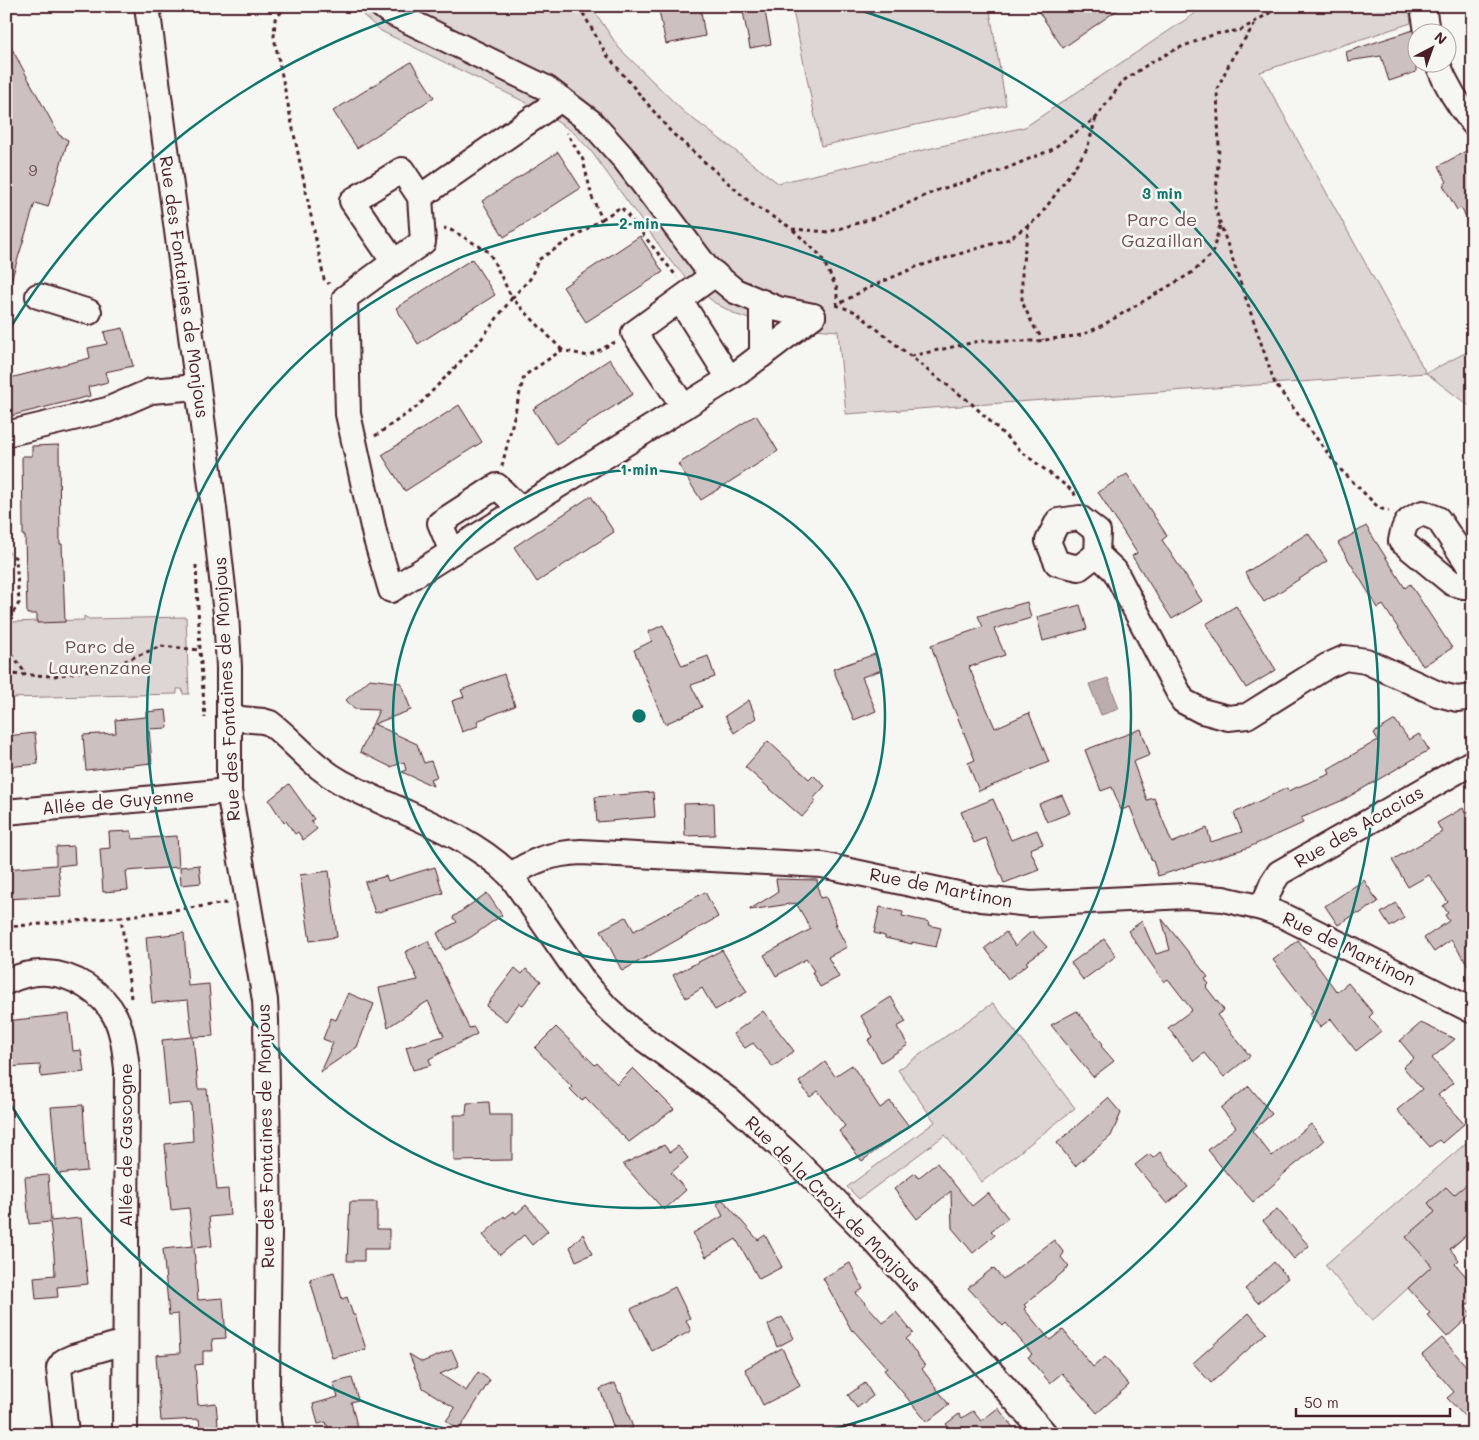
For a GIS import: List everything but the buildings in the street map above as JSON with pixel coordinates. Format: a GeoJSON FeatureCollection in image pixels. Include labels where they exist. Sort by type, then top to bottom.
{"type":"FeatureCollection","features":[{"type":"Feature","properties":{"kind":"street","name":"Rue des Fontaines de Monjous"},"geometry":{"type":"LineString","coordinates":[[147,6],[214,508],[226,614],[229,791],[266,1020],[269,1231],[267,1384],[270,1434]]}},
{"type":"Feature","properties":{"kind":"street"},"geometry":{"type":"LineString","coordinates":[[382,6],[390,12],[546,88],[556,103],[591,122],[626,161],[706,267],[735,291],[778,309],[813,316]]}},
{"type":"Feature","properties":{"kind":"street"},"geometry":{"type":"LineString","coordinates":[[1423,6],[1425,22]]}},
{"type":"Feature","properties":{"kind":"street"},"geometry":{"type":"LineString","coordinates":[[1441,72],[1461,109],[1473,123]]}},
{"type":"Feature","properties":{"kind":"street"},"geometry":{"type":"LineString","coordinates":[[420,197],[556,103]]}},
{"type":"Feature","properties":{"kind":"street"},"geometry":{"type":"LineString","coordinates":[[394,262],[352,201],[402,170],[420,197],[422,242],[345,298],[348,414],[375,536],[391,590],[729,378],[813,316]]}},
{"type":"Feature","properties":{"kind":"street"},"geometry":{"type":"LineString","coordinates":[[684,407],[634,333],[715,274]]}},
{"type":"Feature","properties":{"kind":"street"},"geometry":{"type":"LineString","coordinates":[[38,296],[89,312]]}},
{"type":"Feature","properties":{"kind":"street"},"geometry":{"type":"LineString","coordinates":[[685,296],[729,378]]}},
{"type":"Feature","properties":{"kind":"street"},"geometry":{"type":"LineString","coordinates":[[762,302],[762,355]]}},
{"type":"Feature","properties":{"kind":"street"},"geometry":{"type":"LineString","coordinates":[[6,434],[107,410],[151,391],[197,387]]}},
{"type":"Feature","properties":{"kind":"street"},"geometry":{"type":"LineString","coordinates":[[452,552],[440,523],[496,486],[520,509]]}},
{"type":"Feature","properties":{"kind":"street"},"geometry":{"type":"LineString","coordinates":[[1473,570],[1438,518],[1423,513],[1411,518],[1403,527],[1401,541],[1452,583],[1463,586],[1473,583]]}},
{"type":"Feature","properties":{"kind":"street"},"geometry":{"type":"LineString","coordinates":[[1097,554],[1079,568],[1057,562],[1048,541],[1058,522],[1080,518],[1098,532],[1097,554],[1115,571],[1183,701],[1202,711],[1228,718],[1247,716],[1327,666],[1345,658],[1366,661],[1456,699],[1473,697]]}},
{"type":"Feature","properties":{"kind":"street","name":"Rue de la Croix de Monjous"},"geometry":{"type":"LineString","coordinates":[[229,718],[270,723],[315,765],[340,781],[478,848],[497,861],[511,876],[585,983],[606,1007],[630,1029],[729,1100],[792,1157],[870,1236],[1045,1434]]}},
{"type":"Feature","properties":{"kind":"street","name":"Rue des Acacias"},"geometry":{"type":"LineString","coordinates":[[1262,908],[1279,873],[1473,762]]}},
{"type":"Feature","properties":{"kind":"street","name":"Allée de Guyenne"},"geometry":{"type":"LineString","coordinates":[[6,812],[229,791]]}},
{"type":"Feature","properties":{"kind":"street","name":"Rue de Martinon"},"geometry":{"type":"LineString","coordinates":[[511,876],[520,869],[550,856],[581,852],[822,865],[1006,903],[1031,904],[1185,896],[1223,899],[1262,908],[1304,925],[1473,1011]]}},
{"type":"Feature","properties":{"kind":"street","name":"Allée de Gascogne"},"geometry":{"type":"LineString","coordinates":[[6,982],[29,974],[48,972],[70,978],[95,992],[108,1006],[116,1018],[124,1046],[127,1068],[125,1434]]}},
{"type":"Feature","properties":{"kind":"street"},"geometry":{"type":"LineString","coordinates":[[66,1434],[60,1368],[64,1361],[125,1342]]}},
{"type":"Feature","properties":{"kind":"path"},"geometry":{"type":"LineString","coordinates":[[287,6],[275,19],[274,37],[324,279],[345,298]]}},
{"type":"Feature","properties":{"kind":"path"},"geometry":{"type":"LineString","coordinates":[[579,6],[606,54],[671,132],[753,205],[793,229],[821,256],[837,288],[837,305]]}},
{"type":"Feature","properties":{"kind":"path"},"geometry":{"type":"LineString","coordinates":[[793,229],[828,232],[877,217],[938,190],[1000,171],[1051,150],[1096,118],[1123,80],[1150,63],[1176,49],[1214,34],[1241,30],[1281,6]]}},
{"type":"Feature","properties":{"kind":"path"},"geometry":{"type":"LineString","coordinates":[[1257,21],[1233,56],[1217,90],[1219,148],[1215,208],[1275,384],[1340,470],[1379,508],[1411,518]]}},
{"type":"Feature","properties":{"kind":"path"},"geometry":{"type":"LineString","coordinates":[[556,103],[583,160],[592,197],[602,219]]}},
{"type":"Feature","properties":{"kind":"path"},"geometry":{"type":"LineString","coordinates":[[813,316],[866,289],[916,267],[1009,239],[1039,217],[1087,149],[1096,118]]}},
{"type":"Feature","properties":{"kind":"path"},"geometry":{"type":"LineString","coordinates":[[356,450],[418,406],[480,342],[512,298],[530,279],[538,260],[622,207],[685,296]]}},
{"type":"Feature","properties":{"kind":"path"},"geometry":{"type":"LineString","coordinates":[[421,220],[453,231],[489,252],[512,298],[562,350],[588,356],[602,348]]}},
{"type":"Feature","properties":{"kind":"path"},"geometry":{"type":"LineString","coordinates":[[1029,224],[1022,266],[1022,302],[1043,340]]}},
{"type":"Feature","properties":{"kind":"path"},"geometry":{"type":"LineString","coordinates":[[911,356],[980,341],[1043,340],[1082,335],[1103,325],[1193,272],[1212,254],[1220,224]]}},
{"type":"Feature","properties":{"kind":"path"},"geometry":{"type":"LineString","coordinates":[[837,305],[856,312],[970,402],[1022,452],[1074,492],[1080,518]]}},
{"type":"Feature","properties":{"kind":"path"},"geometry":{"type":"LineString","coordinates":[[496,486],[524,376],[562,350]]}},
{"type":"Feature","properties":{"kind":"path"},"geometry":{"type":"LineString","coordinates":[[6,552],[16,558],[19,603],[7,622],[7,634],[12,655],[26,674]]}},
{"type":"Feature","properties":{"kind":"path"},"geometry":{"type":"LineString","coordinates":[[6,674],[54,676],[112,666],[161,646],[200,650]]}},
{"type":"Feature","properties":{"kind":"path"},"geometry":{"type":"LineString","coordinates":[[6,927],[121,917],[247,900]]}},
{"type":"Feature","properties":{"kind":"path"},"geometry":{"type":"LineString","coordinates":[[116,1018],[132,1008],[121,917]]}},
{"type":"Feature","properties":{"kind":"green space","name":"Parc de Gazaillan"},"geometry":{"type":"Polygon","coordinates":[[[357,6],[591,6],[619,48],[684,112],[778,183],[1025,127],[1206,6],[1409,6],[1411,22],[1406,22],[1406,25],[1260,72],[1426,373],[846,414],[838,331],[767,325],[737,315],[715,303],[694,286],[672,263],[591,151],[573,132],[533,106],[381,31],[364,16],[357,6]]]}},
{"type":"Feature","properties":{"kind":"green space"},"geometry":{"type":"Polygon","coordinates":[[[792,6],[989,6],[1006,105],[821,146],[792,6]]]}},
{"type":"Feature","properties":{"kind":"green space"},"geometry":{"type":"Polygon","coordinates":[[[1473,349],[1473,409],[1426,373],[1473,349]]]}},
{"type":"Feature","properties":{"kind":"green space","name":"Parc de Laurenzane"},"geometry":{"type":"Polygon","coordinates":[[[84,616],[89,619],[186,617],[189,694],[183,694],[182,689],[177,689],[177,694],[6,698],[6,622],[84,620],[84,616]]]}},
{"type":"Feature","properties":{"kind":"green space"},"geometry":{"type":"Polygon","coordinates":[[[993,1003],[1075,1108],[982,1182],[945,1135],[859,1199],[847,1187],[935,1122],[898,1070],[993,1003]]]}},
{"type":"Feature","properties":{"kind":"green space"},"geometry":{"type":"Polygon","coordinates":[[[1473,1137],[1473,1155],[1467,1160],[1473,1167],[1473,1229],[1372,1321],[1325,1265],[1473,1137]]]}},
{"type":"Feature","properties":{"kind":"shaded area"},"geometry":{"type":"Polygon","coordinates":[[[1108,678],[1119,709],[1101,715],[1089,684],[1108,678]]]}}]}
